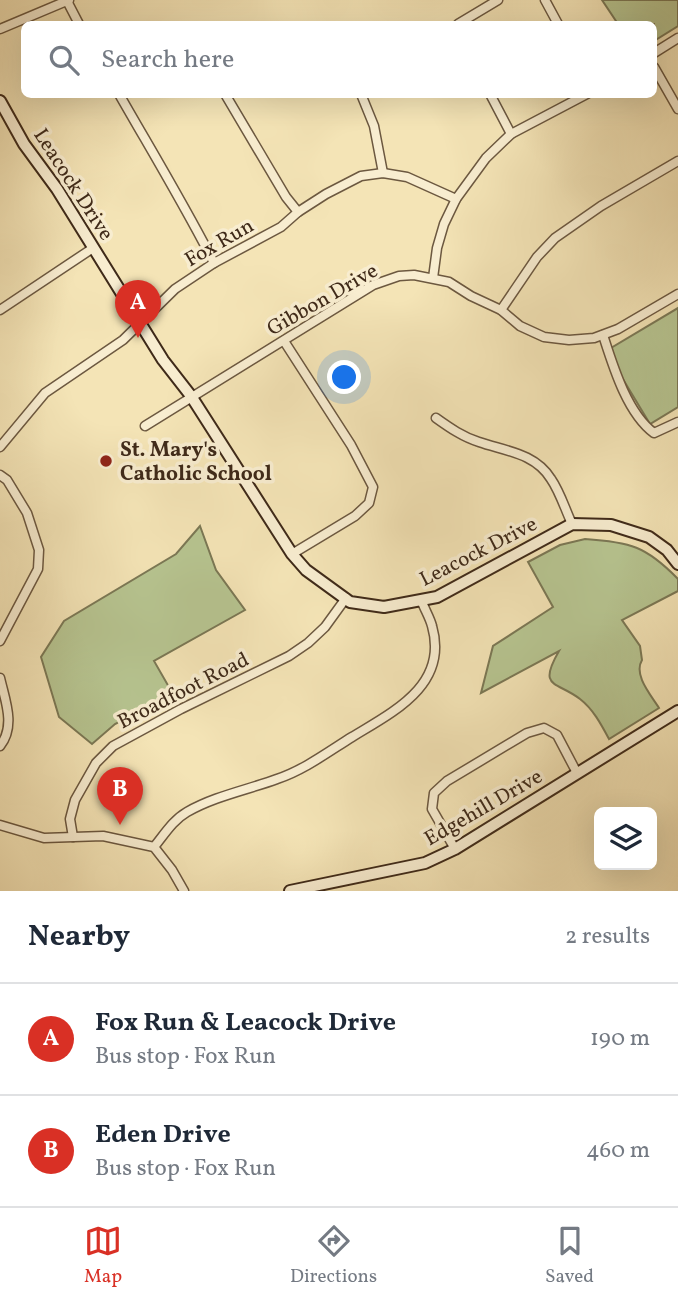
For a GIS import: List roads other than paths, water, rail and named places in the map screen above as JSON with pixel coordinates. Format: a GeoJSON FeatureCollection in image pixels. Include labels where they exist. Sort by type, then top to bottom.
{"type":"FeatureCollection","features":[{"type":"Feature","properties":{"kind":"street"},"geometry":{"type":"LineString","coordinates":[[463,21],[498,0]]}},
{"type":"Feature","properties":{"kind":"street"},"geometry":{"type":"LineString","coordinates":[[545,0],[556,21]]}},
{"type":"Feature","properties":{"kind":"street"},"geometry":{"type":"LineString","coordinates":[[0,29],[68,1],[78,21]]}},
{"type":"Feature","properties":{"kind":"street"},"geometry":{"type":"LineString","coordinates":[[657,51],[678,38]]}},
{"type":"Feature","properties":{"kind":"street"},"geometry":{"type":"LineString","coordinates":[[657,74],[678,109]]}},
{"type":"Feature","properties":{"kind":"street"},"geometry":{"type":"LineString","coordinates":[[122,98],[189,214],[214,263]]}},
{"type":"Feature","properties":{"kind":"street"},"geometry":{"type":"LineString","coordinates":[[227,98],[286,197],[298,212]]}},
{"type":"Feature","properties":{"kind":"street"},"geometry":{"type":"LineString","coordinates":[[363,98],[374,126],[383,173]]}},
{"type":"Feature","properties":{"kind":"street"},"geometry":{"type":"LineString","coordinates":[[492,98],[511,134]]}},
{"type":"Feature","properties":{"kind":"street"},"geometry":{"type":"LineString","coordinates":[[433,278],[441,236],[456,199],[486,158],[511,134],[579,98]]}},
{"type":"Feature","properties":{"kind":"street","name":"Leacock Drive"},"geometry":{"type":"LineString","coordinates":[[0,101],[24,144],[57,189],[163,360],[191,396],[292,554],[306,570],[350,602],[384,607],[422,602],[437,597],[572,524],[611,525],[649,537],[667,550],[678,564]]}},
{"type":"Feature","properties":{"kind":"street"},"geometry":{"type":"LineString","coordinates":[[501,310],[537,257],[555,238],[601,206],[678,161]]}},
{"type":"Feature","properties":{"kind":"street","name":"Fox Run"},"geometry":{"type":"LineString","coordinates":[[0,447],[45,393],[123,340],[175,289],[361,176],[383,173],[407,177],[456,199]]}},
{"type":"Feature","properties":{"kind":"street"},"geometry":{"type":"LineString","coordinates":[[0,310],[93,248]]}},
{"type":"Feature","properties":{"kind":"street","name":"Gibbon Drive"},"geometry":{"type":"LineString","coordinates":[[145,426],[373,285],[399,276],[414,275],[449,282],[501,310],[520,326],[544,337],[569,340],[594,338],[618,329],[678,294]]}},
{"type":"Feature","properties":{"kind":"street"},"geometry":{"type":"LineString","coordinates":[[603,335],[614,371],[642,424],[654,433],[678,422]]}},
{"type":"Feature","properties":{"kind":"street"},"geometry":{"type":"LineString","coordinates":[[284,341],[351,445],[373,487],[369,503],[355,516],[292,554]]}},
{"type":"Feature","properties":{"kind":"street"},"geometry":{"type":"LineString","coordinates":[[436,418],[457,433],[522,454],[537,463],[551,478],[572,524]]}},
{"type":"Feature","properties":{"kind":"street"},"geometry":{"type":"LineString","coordinates":[[0,475],[7,480],[27,513],[39,550],[38,569],[0,641]]}},
{"type":"Feature","properties":{"kind":"street","name":"Broadfoot Road"},"geometry":{"type":"LineString","coordinates":[[73,837],[70,819],[75,800],[96,763],[113,746],[289,656],[325,627],[346,598]]}},
{"type":"Feature","properties":{"kind":"street"},"geometry":{"type":"LineString","coordinates":[[154,847],[185,813],[221,796],[279,779],[300,769],[403,706],[421,689],[432,667],[435,645],[432,626],[422,602]]}},
{"type":"Feature","properties":{"kind":"street"},"geometry":{"type":"LineString","coordinates":[[0,678],[10,721],[5,740],[0,746]]}},
{"type":"Feature","properties":{"kind":"street","name":"Edgehill Drive"},"geometry":{"type":"LineString","coordinates":[[290,891],[425,863],[455,849],[678,711]]}},
{"type":"Feature","properties":{"kind":"street"},"geometry":{"type":"LineString","coordinates":[[455,849],[432,809],[434,793],[447,781],[527,733],[544,729],[557,735],[577,774]]}},
{"type":"Feature","properties":{"kind":"street"},"geometry":{"type":"LineString","coordinates":[[0,825],[44,838],[103,836],[154,847],[184,891]]}},
{"type":"Feature","properties":{"kind":"place","name":"Fox Run & Leacock Drive"},"geometry":{"type":"Point","coordinates":[138,338]}},
{"type":"Feature","properties":{"kind":"place","name":"St. Mary's Catholic School"},"geometry":{"type":"Point","coordinates":[106,461]}},
{"type":"Feature","properties":{"kind":"place","name":"Eden Drive"},"geometry":{"type":"Point","coordinates":[120,825]}}]}
